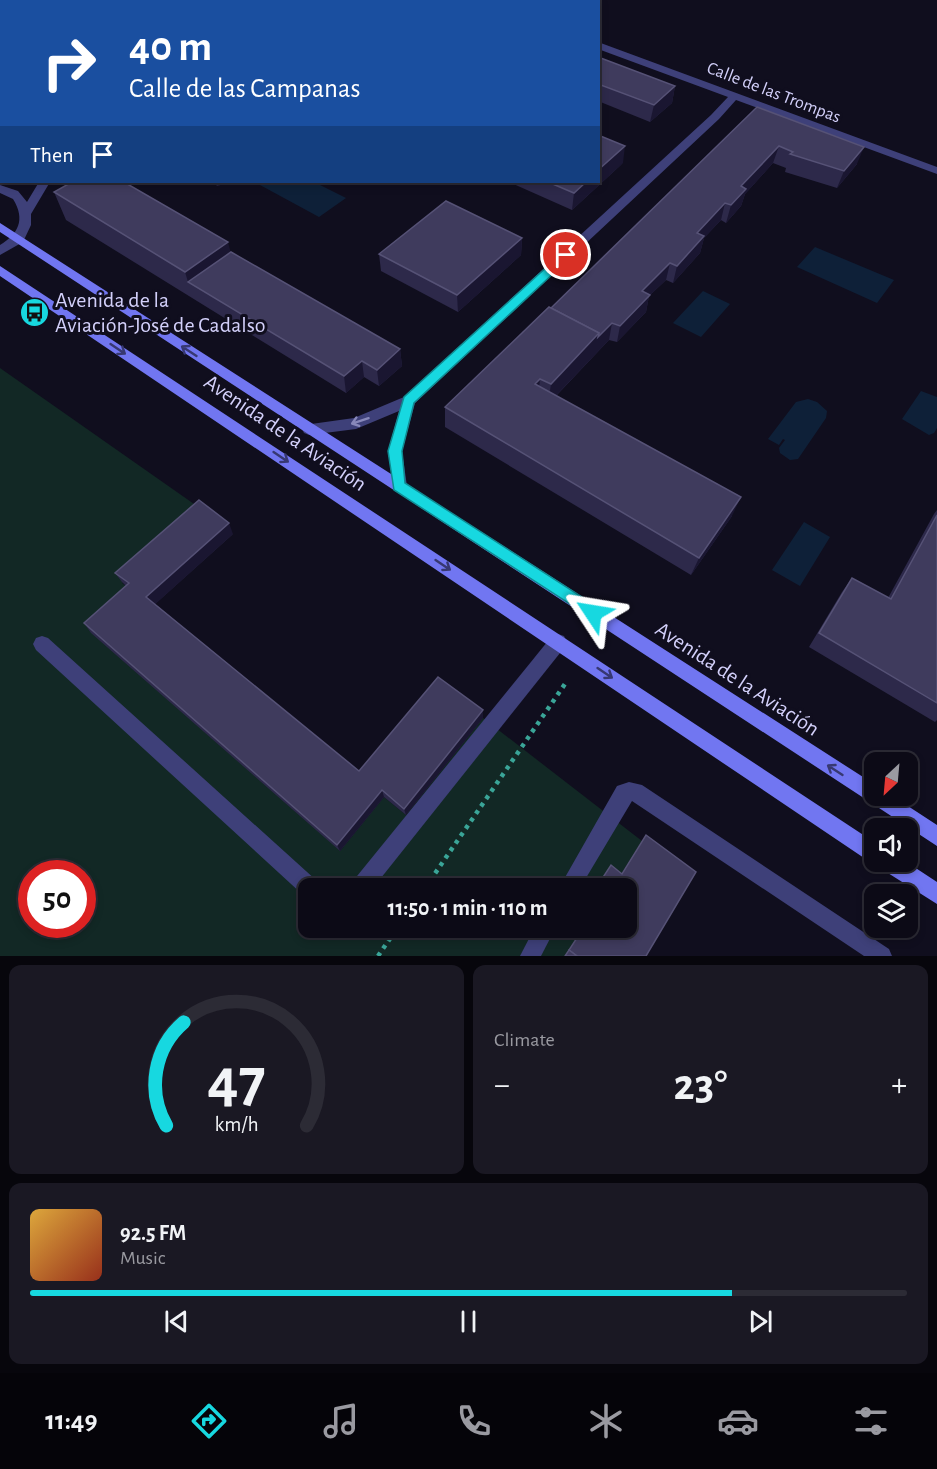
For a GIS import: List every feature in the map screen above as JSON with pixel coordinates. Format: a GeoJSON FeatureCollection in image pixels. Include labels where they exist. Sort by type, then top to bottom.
{"type":"FeatureCollection","features":[{"type":"Feature","properties":{"kind":"main road","name":"Avenida de la Aviación"},"geometry":{"type":"LineString","coordinates":[[0,226],[937,836]]}},
{"type":"Feature","properties":{"kind":"main road","name":"Avenida de la Aviación"},"geometry":{"type":"LineString","coordinates":[[0,270],[864,846]]}},
{"type":"Feature","properties":{"kind":"main road"},"geometry":{"type":"LineString","coordinates":[[904,872],[937,894]]}},
{"type":"Feature","properties":{"kind":"street","name":"Calle de las Trompas"},"geometry":{"type":"LineString","coordinates":[[600,46],[937,171]]}},
{"type":"Feature","properties":{"kind":"street"},"geometry":{"type":"LineString","coordinates":[[309,429],[356,423],[409,401],[715,117],[735,95]]}},
{"type":"Feature","properties":{"kind":"street"},"geometry":{"type":"LineString","coordinates":[[0,251],[19,239],[25,225],[26,214],[43,183]]}},
{"type":"Feature","properties":{"kind":"street"},"geometry":{"type":"LineString","coordinates":[[0,189],[9,190],[18,196],[26,214]]}},
{"type":"Feature","properties":{"kind":"street"},"geometry":{"type":"LineString","coordinates":[[399,486],[395,451],[409,401]]}},
{"type":"Feature","properties":{"kind":"street"},"geometry":{"type":"LineString","coordinates":[[368,878],[558,642]]}},
{"type":"Feature","properties":{"kind":"street"},"geometry":{"type":"LineString","coordinates":[[42,644],[299,878]]}},
{"type":"Feature","properties":{"kind":"street"},"geometry":{"type":"LineString","coordinates":[[575,878],[624,793],[635,792],[882,956]]}},
{"type":"Feature","properties":{"kind":"street"},"geometry":{"type":"LineString","coordinates":[[530,956],[540,938]]}},
{"type":"Feature","properties":{"kind":"path"},"geometry":{"type":"LineString","coordinates":[[432,878],[568,678]]}},
{"type":"Feature","properties":{"kind":"path"},"geometry":{"type":"LineString","coordinates":[[378,956],[390,938]]}},
{"type":"Feature","properties":{"kind":"green space"},"geometry":{"type":"Polygon","coordinates":[[[0,368],[204,511],[122,583],[135,593],[340,851],[384,797],[406,815],[483,718],[642,841],[619,878],[298,878],[298,938],[577,938],[565,956],[0,956],[0,368]]]}},
{"type":"Feature","properties":{"kind":"water"},"geometry":{"type":"Polygon","coordinates":[[[263,183],[316,183],[346,198],[319,217],[260,185],[263,183]]]}},
{"type":"Feature","properties":{"kind":"water"},"geometry":{"type":"Polygon","coordinates":[[[815,247],[894,280],[877,303],[797,267],[815,247]]]}},
{"type":"Feature","properties":{"kind":"water"},"geometry":{"type":"Polygon","coordinates":[[[703,291],[730,304],[701,337],[673,323],[703,291]]]}},
{"type":"Feature","properties":{"kind":"water"},"geometry":{"type":"Polygon","coordinates":[[[921,391],[937,397],[937,428],[929,435],[902,419],[921,391]]]}},
{"type":"Feature","properties":{"kind":"water"},"geometry":{"type":"Polygon","coordinates":[[[808,399],[817,402],[827,411],[826,418],[798,459],[790,460],[780,453],[779,448],[785,440],[783,439],[779,445],[768,439],[796,402],[808,399]]]}},
{"type":"Feature","properties":{"kind":"water"},"geometry":{"type":"Polygon","coordinates":[[[804,522],[830,537],[800,586],[772,570],[804,522]]]}},
{"type":"Feature","properties":{"kind":"building"},"geometry":{"type":"Polygon","coordinates":[[[600,58],[675,86],[654,105],[600,85],[600,58]]]}},
{"type":"Feature","properties":{"kind":"building"},"geometry":{"type":"Polygon","coordinates":[[[757,107],[864,147],[844,171],[790,154],[793,152],[779,146],[741,186],[746,189],[731,205],[725,203],[697,233],[704,236],[677,266],[670,263],[642,291],[650,295],[620,326],[612,323],[598,337],[599,333],[551,308],[757,107]]]}},
{"type":"Feature","properties":{"kind":"building"},"geometry":{"type":"Polygon","coordinates":[[[600,136],[625,146],[600,168],[600,136]]]}},
{"type":"Feature","properties":{"kind":"building"},"geometry":{"type":"Polygon","coordinates":[[[70,183],[126,183],[228,242],[185,272],[54,192],[70,183]]]}},
{"type":"Feature","properties":{"kind":"building"},"geometry":{"type":"Polygon","coordinates":[[[550,183],[585,183],[574,193],[550,183]]]}},
{"type":"Feature","properties":{"kind":"building"},"geometry":{"type":"Polygon","coordinates":[[[446,201],[522,238],[457,295],[379,254],[446,201]]]}},
{"type":"Feature","properties":{"kind":"building"},"geometry":{"type":"Polygon","coordinates":[[[231,252],[400,349],[377,370],[362,361],[344,376],[188,282],[231,252]]]}},
{"type":"Feature","properties":{"kind":"building"},"geometry":{"type":"Polygon","coordinates":[[[549,307],[599,333],[551,384],[540,379],[535,384],[741,497],[699,558],[445,407],[549,307]]]}},
{"type":"Feature","properties":{"kind":"building"},"geometry":{"type":"Polygon","coordinates":[[[199,500],[229,523],[146,597],[359,771],[438,677],[483,710],[404,809],[382,790],[337,845],[84,623],[129,583],[115,573],[199,500]]]}},
{"type":"Feature","properties":{"kind":"building"},"geometry":{"type":"Polygon","coordinates":[[[937,515],[937,703],[819,633],[852,578],[891,599],[937,515]]]}},
{"type":"Feature","properties":{"kind":"building"},"geometry":{"type":"Polygon","coordinates":[[[646,835],[696,872],[646,956],[577,956],[569,950],[577,938],[637,938],[637,878],[603,878],[611,865],[622,874],[646,835]]]}},
{"type":"Feature","properties":{"kind":"building"},"geometry":{"type":"Polygon","coordinates":[[[569,950],[577,956],[565,956],[569,950]]]}},
{"type":"Feature","properties":{"kind":"place","name":"Avenida de la Aviación-José de Cadalso"},"geometry":{"type":"Point","coordinates":[34,312]}},
{"type":"Feature","properties":{"kind":"route"},"geometry":{"type":"LineString","coordinates":[[566,255],[409,401],[395,451],[399,486],[593,613]]}}]}
